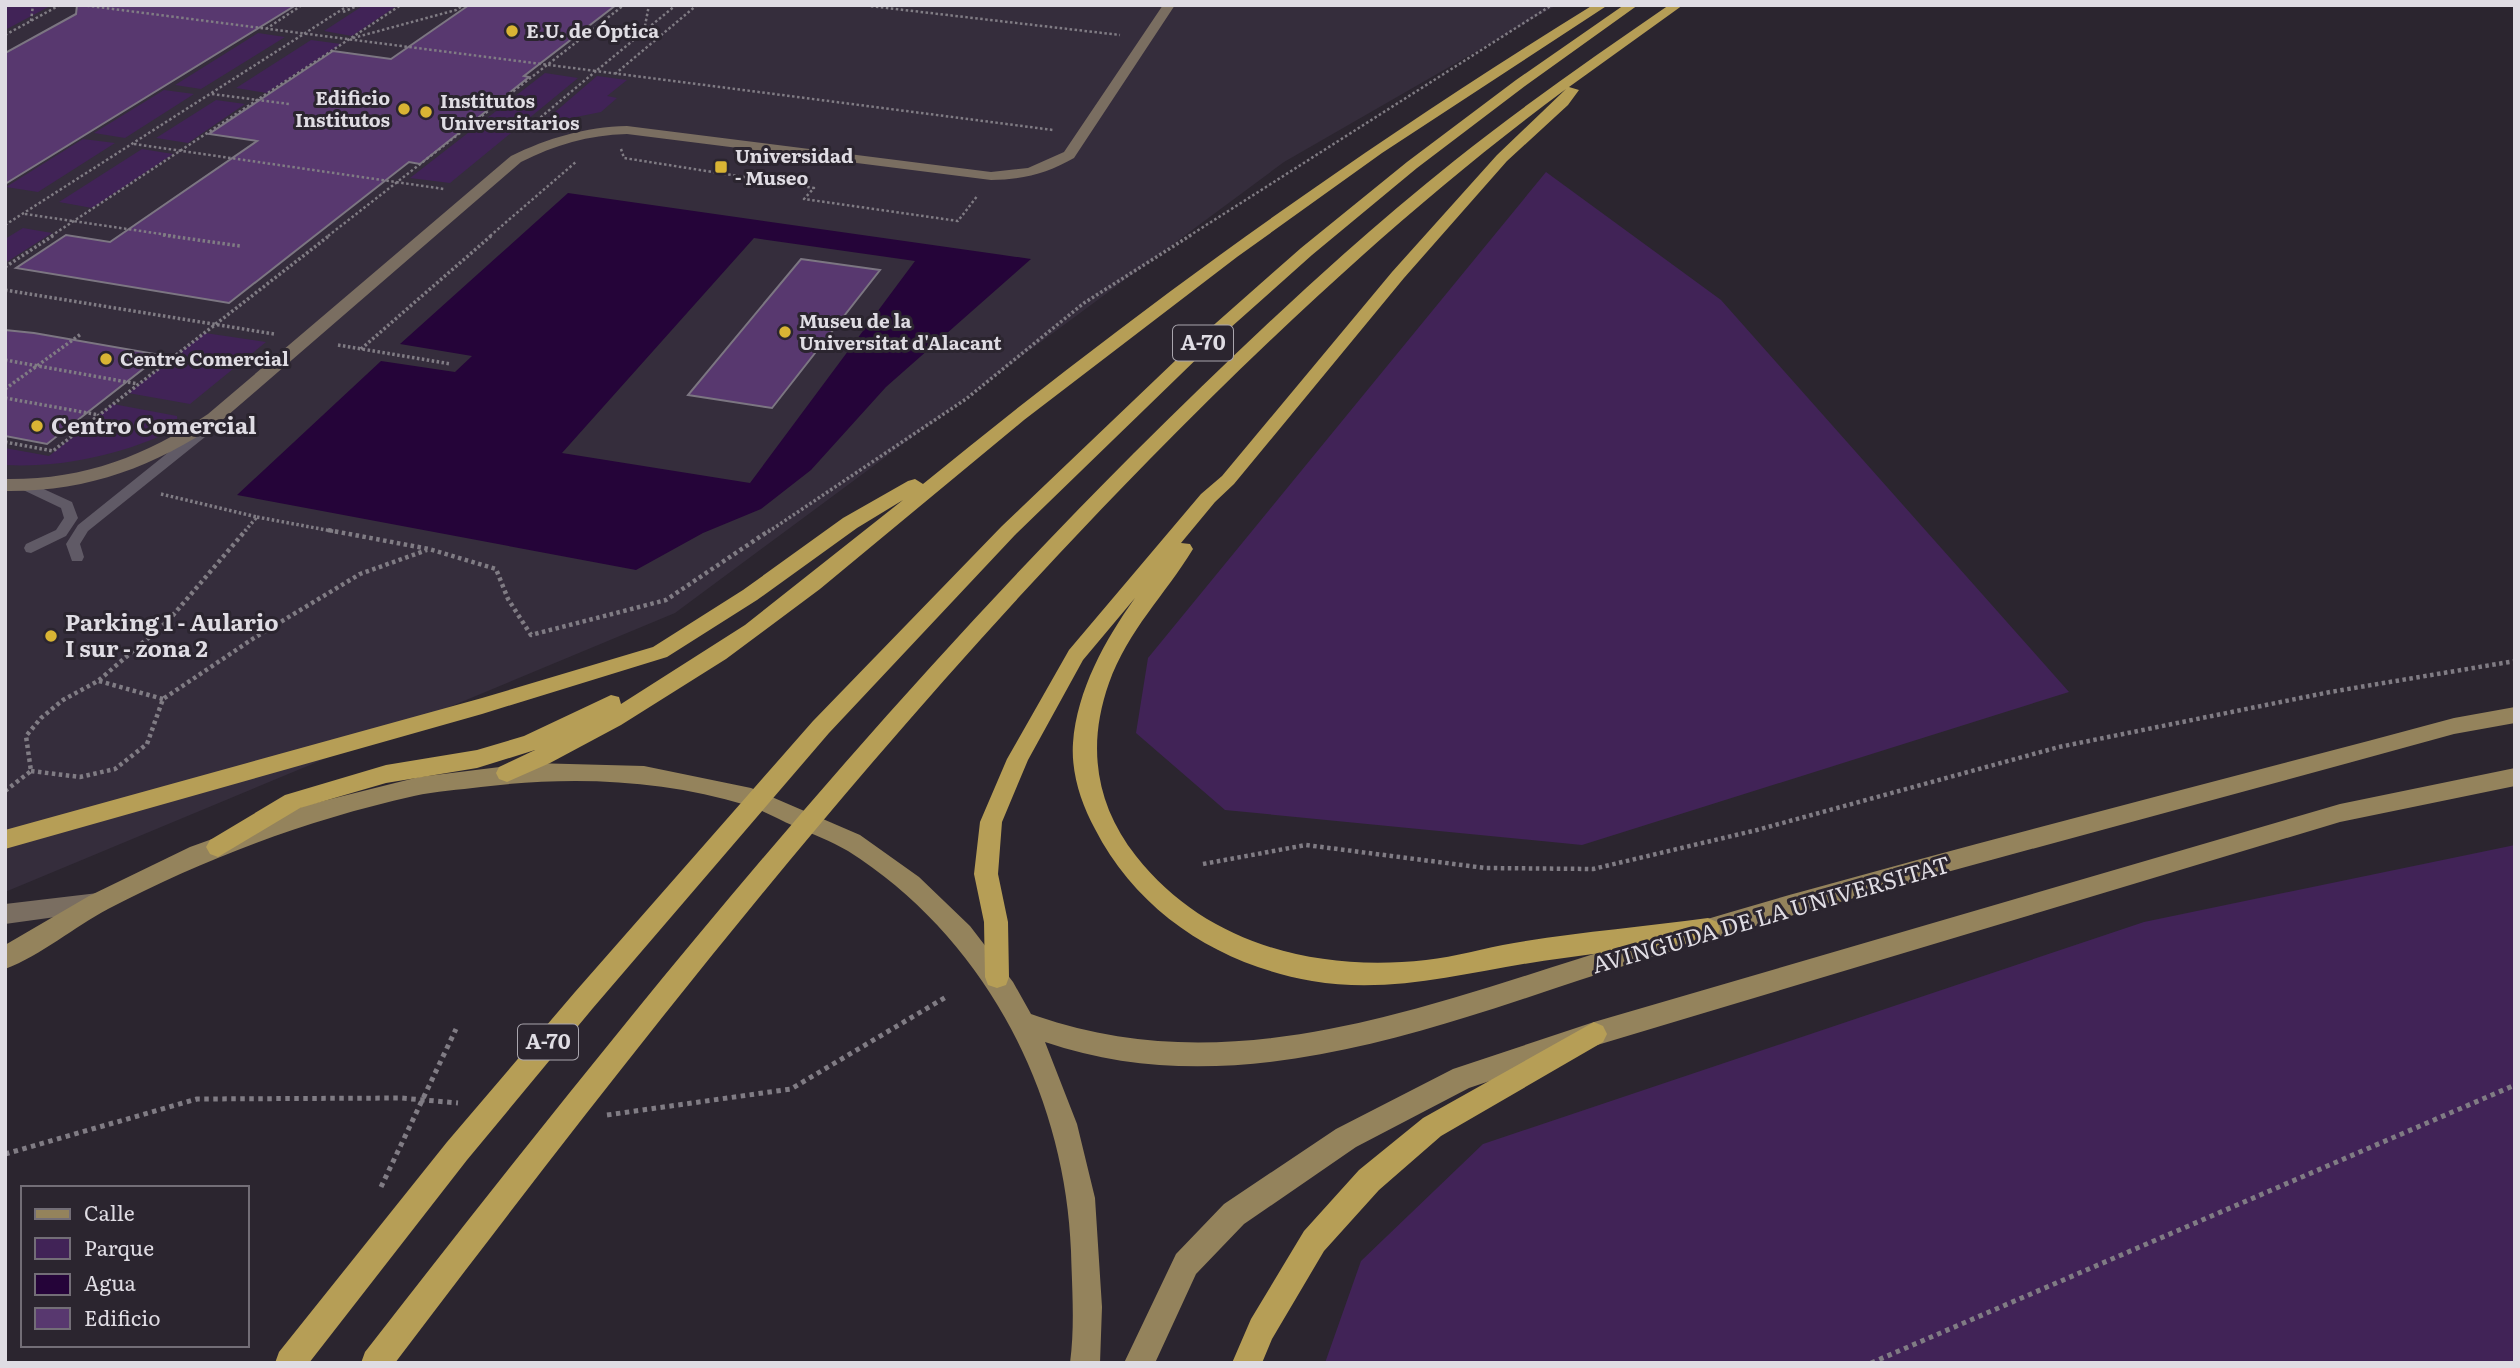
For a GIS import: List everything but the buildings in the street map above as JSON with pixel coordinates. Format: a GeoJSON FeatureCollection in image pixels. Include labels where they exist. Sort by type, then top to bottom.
{"type":"FeatureCollection","features":[{"type":"Feature","properties":{"kind":"highway"},"geometry":{"type":"LineString","coordinates":[[507,774],[560,750],[705,662],[782,608],[1166,299],[1504,64],[1602,5]]}},
{"type":"Feature","properties":{"kind":"highway","name":"A-70"},"geometry":{"type":"LineString","coordinates":[[290,1363],[468,1139],[577,1008],[818,731],[985,553],[1255,296],[1361,205],[1476,114],[1632,5]]}},
{"type":"Feature","properties":{"kind":"highway","name":"A-70"},"geometry":{"type":"LineString","coordinates":[[376,1363],[522,1171],[660,997],[937,670],[1091,506],[1270,331],[1422,195],[1497,134],[1677,5]]}},
{"type":"Feature","properties":{"kind":"highway"},"geometry":{"type":"LineString","coordinates":[[997,977],[996,922],[986,874],[991,822],[1018,759],[1076,655],[1208,498],[1228,480],[1398,275],[1502,158],[1563,102],[1590,65]]}},
{"type":"Feature","properties":{"kind":"highway"},"geometry":{"type":"LineString","coordinates":[[5,840],[469,710],[660,652],[750,596],[850,523],[972,453]]}},
{"type":"Feature","properties":{"kind":"highway"},"geometry":{"type":"LineString","coordinates":[[218,847],[293,801],[386,774],[488,756],[531,743],[595,713],[768,603],[972,453]]}},
{"type":"Feature","properties":{"kind":"highway"},"geometry":{"type":"LineString","coordinates":[[1228,480],[1219,503],[1136,610],[1113,646],[1096,686],[1085,736],[1087,787],[1108,839],[1134,874],[1166,904],[1221,940],[1285,964],[1349,974],[1435,971],[1513,954],[1708,929]]}},
{"type":"Feature","properties":{"kind":"highway"},"geometry":{"type":"LineString","coordinates":[[1247,1363],[1261,1329],[1314,1241],[1369,1180],[1432,1127],[1594,1034]]}},
{"type":"Feature","properties":{"kind":"main road","name":"AVINGUDA DE LA UNIVERSITAT"},"geometry":{"type":"LineString","coordinates":[[1024,1023],[1059,1037],[1142,1054],[1224,1056],[1315,1044],[1405,1023],[1708,929],[2454,726],[2515,715]]}},
{"type":"Feature","properties":{"kind":"main road"},"geometry":{"type":"LineString","coordinates":[[5,958],[100,903],[218,847],[320,810],[401,789],[507,774],[597,771],[668,778],[722,789],[781,807],[822,825],[881,860],[933,902],[971,943],[997,977],[1024,1023],[1052,1087],[1081,1199],[1090,1332],[1085,1363]]}},
{"type":"Feature","properties":{"kind":"main road"},"geometry":{"type":"LineString","coordinates":[[1139,1363],[1186,1264],[1234,1214],[1346,1138],[1462,1078],[1594,1034],[2340,813],[2515,777]]}},
{"type":"Feature","properties":{"kind":"street"},"geometry":{"type":"LineString","coordinates":[[15,485],[71,478],[130,464],[169,447],[214,418],[474,193],[516,159],[536,149],[580,133],[628,131],[991,176],[1028,174],[1046,169],[1069,155],[1169,5]]}},
{"type":"Feature","properties":{"kind":"street"},"geometry":{"type":"LineString","coordinates":[[5,914],[100,903]]}},
{"type":"Feature","properties":{"kind":"lane"},"geometry":{"type":"LineString","coordinates":[[77,556],[73,544],[83,528],[200,434],[214,418]]}},
{"type":"Feature","properties":{"kind":"lane"},"geometry":{"type":"LineString","coordinates":[[15,485],[66,505],[71,518],[61,533],[31,548]]}},
{"type":"Feature","properties":{"kind":"path"},"geometry":{"type":"LineString","coordinates":[[31,21],[33,5]]}},
{"type":"Feature","properties":{"kind":"path"},"geometry":{"type":"LineString","coordinates":[[5,35],[60,5]]}},
{"type":"Feature","properties":{"kind":"path"},"geometry":{"type":"LineString","coordinates":[[82,5],[1053,130]]}},
{"type":"Feature","properties":{"kind":"path"},"geometry":{"type":"LineString","coordinates":[[266,29],[302,5]]}},
{"type":"Feature","properties":{"kind":"path"},"geometry":{"type":"LineString","coordinates":[[5,225],[349,5]]}},
{"type":"Feature","properties":{"kind":"path"},"geometry":{"type":"LineString","coordinates":[[329,18],[359,5]]}},
{"type":"Feature","properties":{"kind":"path"},"geometry":{"type":"LineString","coordinates":[[5,267],[401,5]]}},
{"type":"Feature","properties":{"kind":"path"},"geometry":{"type":"LineString","coordinates":[[349,40],[456,10],[464,5]]}},
{"type":"Feature","properties":{"kind":"path"},"geometry":{"type":"LineString","coordinates":[[5,442],[53,451],[624,5]]}},
{"type":"Feature","properties":{"kind":"path"},"geometry":{"type":"LineString","coordinates":[[643,32],[649,5]]}},
{"type":"Feature","properties":{"kind":"path"},"geometry":{"type":"LineString","coordinates":[[525,130],[676,5]]}},
{"type":"Feature","properties":{"kind":"path"},"geometry":{"type":"LineString","coordinates":[[615,74],[697,5]]}},
{"type":"Feature","properties":{"kind":"path"},"geometry":{"type":"LineString","coordinates":[[861,5],[1120,35]]}},
{"type":"Feature","properties":{"kind":"path"},"geometry":{"type":"LineString","coordinates":[[152,492],[257,517],[429,549],[496,569],[508,599],[531,635],[666,600],[966,399],[1084,303],[1552,5]]}},
{"type":"Feature","properties":{"kind":"path"},"geometry":{"type":"LineString","coordinates":[[211,93],[289,104]]}},
{"type":"Feature","properties":{"kind":"path"},"geometry":{"type":"LineString","coordinates":[[618,142],[624,158],[806,185],[814,188],[804,199],[958,221],[979,193]]}},
{"type":"Feature","properties":{"kind":"path"},"geometry":{"type":"LineString","coordinates":[[133,143],[452,190]]}},
{"type":"Feature","properties":{"kind":"path"},"geometry":{"type":"LineString","coordinates":[[361,349],[574,163]]}},
{"type":"Feature","properties":{"kind":"path"},"geometry":{"type":"LineString","coordinates":[[24,213],[240,246]]}},
{"type":"Feature","properties":{"kind":"path"},"geometry":{"type":"LineString","coordinates":[[5,290],[278,334]]}},
{"type":"Feature","properties":{"kind":"path"},"geometry":{"type":"LineString","coordinates":[[5,389],[81,334]]}},
{"type":"Feature","properties":{"kind":"path"},"geometry":{"type":"LineString","coordinates":[[333,344],[450,364]]}},
{"type":"Feature","properties":{"kind":"path"},"geometry":{"type":"LineString","coordinates":[[5,360],[139,384]]}},
{"type":"Feature","properties":{"kind":"path"},"geometry":{"type":"LineString","coordinates":[[5,398],[99,415]]}},
{"type":"Feature","properties":{"kind":"path"},"geometry":{"type":"LineString","coordinates":[[31,771],[26,736],[41,718],[63,701],[98,681],[168,621],[257,517]]}},
{"type":"Feature","properties":{"kind":"path"},"geometry":{"type":"LineString","coordinates":[[5,791],[31,771],[80,777],[116,769],[147,744],[163,699],[254,638],[360,574],[429,549]]}},
{"type":"Feature","properties":{"kind":"path"},"geometry":{"type":"LineString","coordinates":[[1203,864],[1306,845],[1485,868],[1593,869],[1757,830],[2059,747],[2330,692],[2515,660]]}},
{"type":"Feature","properties":{"kind":"path"},"geometry":{"type":"LineString","coordinates":[[98,681],[163,699]]}},
{"type":"Feature","properties":{"kind":"path"},"geometry":{"type":"LineString","coordinates":[[616,1116],[791,1089],[946,997]]}},
{"type":"Feature","properties":{"kind":"path"},"geometry":{"type":"LineString","coordinates":[[381,1187],[456,1029]]}},
{"type":"Feature","properties":{"kind":"path"},"geometry":{"type":"LineString","coordinates":[[1871,1363],[2515,1085]]}},
{"type":"Feature","properties":{"kind":"path"},"geometry":{"type":"LineString","coordinates":[[5,1154],[197,1099],[401,1098]]}},
{"type":"Feature","properties":{"kind":"shaded area"},"geometry":{"type":"Polygon","coordinates":[[[5,5],[1557,5],[1284,162],[675,613],[5,892],[5,5]]]}},
{"type":"Feature","properties":{"kind":"green space"},"geometry":{"type":"Polygon","coordinates":[[[5,5],[52,5],[5,30],[5,5]]]}},
{"type":"Feature","properties":{"kind":"green space"},"geometry":{"type":"Polygon","coordinates":[[[364,5],[398,5],[352,36],[324,31],[364,5]]]}},
{"type":"Feature","properties":{"kind":"green space"},"geometry":{"type":"Polygon","coordinates":[[[258,33],[285,37],[201,89],[175,85],[258,33]]]}},
{"type":"Feature","properties":{"kind":"green space"},"geometry":{"type":"Polygon","coordinates":[[[311,40],[341,44],[267,93],[236,88],[311,40]]]}},
{"type":"Feature","properties":{"kind":"green space"},"geometry":{"type":"Polygon","coordinates":[[[545,73],[578,78],[450,183],[410,178],[545,73]]]}},
{"type":"Feature","properties":{"kind":"green space"},"geometry":{"type":"Polygon","coordinates":[[[597,76],[627,80],[607,96],[617,98],[601,112],[541,124],[597,76]]]}},
{"type":"Feature","properties":{"kind":"green space"},"geometry":{"type":"Polygon","coordinates":[[[164,90],[194,94],[125,138],[94,133],[164,90]]]}},
{"type":"Feature","properties":{"kind":"green space"},"geometry":{"type":"Polygon","coordinates":[[[216,100],[245,104],[188,143],[156,138],[216,100]]]}},
{"type":"Feature","properties":{"kind":"green space"},"geometry":{"type":"Polygon","coordinates":[[[83,139],[115,143],[38,192],[6,187],[83,139]]]}},
{"type":"Feature","properties":{"kind":"green space"},"geometry":{"type":"Polygon","coordinates":[[[142,149],[173,154],[92,208],[59,202],[142,149]]]}},
{"type":"Feature","properties":{"kind":"green space"},"geometry":{"type":"Polygon","coordinates":[[[1546,172],[1721,300],[2069,692],[1582,845],[1225,810],[1136,733],[1148,658],[1546,172]]]}},
{"type":"Feature","properties":{"kind":"green space"},"geometry":{"type":"Polygon","coordinates":[[[23,228],[52,233],[5,263],[5,239],[23,228]]]}},
{"type":"Feature","properties":{"kind":"green space"},"geometry":{"type":"Polygon","coordinates":[[[205,333],[266,342],[190,404],[128,393],[205,333]]]}},
{"type":"Feature","properties":{"kind":"green space"},"geometry":{"type":"Polygon","coordinates":[[[113,404],[177,416],[178,428],[137,445],[94,457],[49,464],[5,465],[5,448],[49,456],[113,404]]]}},
{"type":"Feature","properties":{"kind":"green space"},"geometry":{"type":"Polygon","coordinates":[[[2515,845],[2515,1363],[1325,1363],[1361,1261],[1483,1144],[2144,922],[2515,845]]]}},
{"type":"Feature","properties":{"kind":"water"},"geometry":{"type":"Polygon","coordinates":[[[568,193],[1031,259],[886,387],[811,470],[761,509],[703,533],[636,570],[237,495],[381,361],[455,372],[472,356],[400,344],[568,193]],[[754,238],[562,453],[750,483],[915,261],[754,238]]]}},
{"type":"Feature","properties":{"kind":"place","name":"E.U. de Óptica"},"geometry":{"type":"Point","coordinates":[512,31]}},
{"type":"Feature","properties":{"kind":"place","name":"Edificio Institutos"},"geometry":{"type":"Point","coordinates":[404,109]}},
{"type":"Feature","properties":{"kind":"place","name":"Institutos Universitarios"},"geometry":{"type":"Point","coordinates":[426,112]}},
{"type":"Feature","properties":{"kind":"place","name":"Universidad - Museo"},"geometry":{"type":"Point","coordinates":[721,167]}},
{"type":"Feature","properties":{"kind":"place","name":"Museu de la Universitat d'Alacant"},"geometry":{"type":"Point","coordinates":[785,332]}},
{"type":"Feature","properties":{"kind":"place","name":"Centre Comercial"},"geometry":{"type":"Point","coordinates":[106,359]}},
{"type":"Feature","properties":{"kind":"place","name":"Centro Comercial"},"geometry":{"type":"Point","coordinates":[37,426]}},
{"type":"Feature","properties":{"kind":"place","name":"Parking 1 - Aulario I sur - zona 2"},"geometry":{"type":"Point","coordinates":[51,636]}}]}
